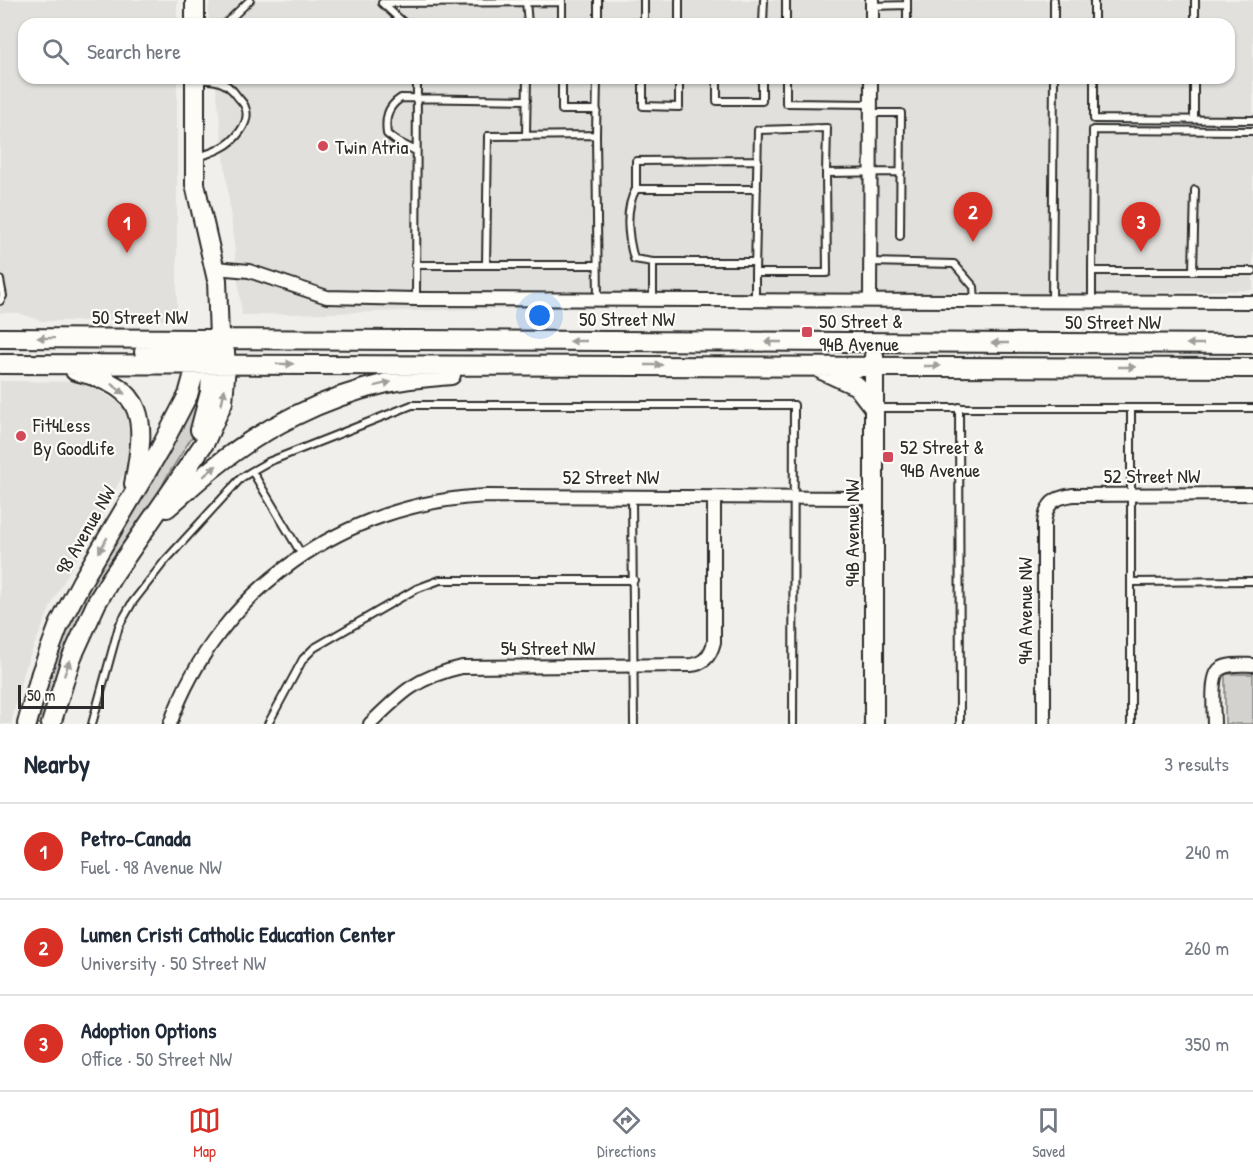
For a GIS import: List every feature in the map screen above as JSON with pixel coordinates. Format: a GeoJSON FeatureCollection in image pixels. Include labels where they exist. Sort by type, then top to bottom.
{"type":"FeatureCollection","features":[{"type":"Feature","properties":{"kind":"main road"},"geometry":{"type":"LineString","coordinates":[[195,0],[195,18]]}},
{"type":"Feature","properties":{"kind":"main road","name":"98 Avenue NW"},"geometry":{"type":"LineString","coordinates":[[51,724],[71,659],[97,602],[205,442],[223,402],[214,353],[215,268],[197,191],[195,84]]}},
{"type":"Feature","properties":{"kind":"main road","name":"50 Street NW"},"geometry":{"type":"LineString","coordinates":[[0,338],[184,338],[214,353],[554,365],[1253,368]]}},
{"type":"Feature","properties":{"kind":"main road","name":"50 Street NW"},"geometry":{"type":"LineString","coordinates":[[214,353],[330,348],[373,340],[1253,344]]}},
{"type":"Feature","properties":{"kind":"main road","name":"94B Avenue NW"},"geometry":{"type":"LineString","coordinates":[[874,342],[874,724]]}},
{"type":"Feature","properties":{"kind":"main road"},"geometry":{"type":"LineString","coordinates":[[0,364],[44,364],[116,354],[190,350],[214,353]]}},
{"type":"Feature","properties":{"kind":"main road","name":"98 Avenue NW"},"geometry":{"type":"LineString","coordinates":[[27,724],[41,673],[59,626],[82,581],[214,353]]}},
{"type":"Feature","properties":{"kind":"main road"},"geometry":{"type":"LineString","coordinates":[[44,364],[89,374],[108,381],[124,392],[135,405],[140,420],[141,439],[132,494]]}},
{"type":"Feature","properties":{"kind":"main road"},"geometry":{"type":"LineString","coordinates":[[150,523],[213,468],[240,449],[278,425],[329,400],[389,382],[554,365]]}},
{"type":"Feature","properties":{"kind":"main road"},"geometry":{"type":"LineString","coordinates":[[809,366],[844,378],[857,386],[874,408]]}},
{"type":"Feature","properties":{"kind":"street"},"geometry":{"type":"LineString","coordinates":[[870,299],[871,84]]}},
{"type":"Feature","properties":{"kind":"street","name":"50 Street NW"},"geometry":{"type":"LineString","coordinates":[[215,268],[249,271],[327,297],[1253,302]]}},
{"type":"Feature","properties":{"kind":"street","name":"52 Street NW"},"geometry":{"type":"LineString","coordinates":[[1053,501],[1073,495],[1253,494]]}},
{"type":"Feature","properties":{"kind":"street","name":"52 Street NW"},"geometry":{"type":"LineString","coordinates":[[170,724],[192,674],[219,634],[262,586],[302,555],[352,527],[409,507],[448,499],[487,496],[873,498]]}},
{"type":"Feature","properties":{"kind":"street","name":"54 Street NW"},"geometry":{"type":"LineString","coordinates":[[370,724],[396,698],[418,681],[462,667],[696,665],[707,658],[714,642],[714,498]]}},
{"type":"Feature","properties":{"kind":"street","name":"94A Avenue NW"},"geometry":{"type":"LineString","coordinates":[[1044,724],[1044,523],[1048,508],[1053,501]]}},
{"type":"Feature","properties":{"kind":"street"},"geometry":{"type":"LineString","coordinates":[[1214,724],[1214,683],[1219,669],[1228,666],[1253,665]]}},
{"type":"Feature","properties":{"kind":"lane"},"geometry":{"type":"LineString","coordinates":[[231,18],[250,0]]}},
{"type":"Feature","properties":{"kind":"lane"},"geometry":{"type":"LineString","coordinates":[[598,0],[598,18]]}},
{"type":"Feature","properties":{"kind":"lane"},"geometry":{"type":"LineString","coordinates":[[644,0],[644,18]]}},
{"type":"Feature","properties":{"kind":"lane"},"geometry":{"type":"LineString","coordinates":[[679,0],[679,18]]}},
{"type":"Feature","properties":{"kind":"lane"},"geometry":{"type":"LineString","coordinates":[[763,18],[764,0]]}},
{"type":"Feature","properties":{"kind":"lane"},"geometry":{"type":"LineString","coordinates":[[786,0],[786,18]]}},
{"type":"Feature","properties":{"kind":"lane"},"geometry":{"type":"LineString","coordinates":[[1054,0],[1054,18]]}},
{"type":"Feature","properties":{"kind":"lane"},"geometry":{"type":"LineString","coordinates":[[1094,0],[1094,18]]}},
{"type":"Feature","properties":{"kind":"lane"},"geometry":{"type":"LineString","coordinates":[[1195,0],[1195,18]]}},
{"type":"Feature","properties":{"kind":"lane"},"geometry":{"type":"LineString","coordinates":[[526,1],[527,18]]}},
{"type":"Feature","properties":{"kind":"lane"},"geometry":{"type":"LineString","coordinates":[[381,2],[562,1],[562,18]]}},
{"type":"Feature","properties":{"kind":"lane"},"geometry":{"type":"LineString","coordinates":[[381,2],[398,18]]}},
{"type":"Feature","properties":{"kind":"lane"},"geometry":{"type":"LineString","coordinates":[[872,3],[907,3]]}},
{"type":"Feature","properties":{"kind":"lane"},"geometry":{"type":"LineString","coordinates":[[195,158],[223,148],[241,130],[247,118],[245,107],[234,91],[224,84]]}},
{"type":"Feature","properties":{"kind":"lane"},"geometry":{"type":"LineString","coordinates":[[416,299],[417,84]]}},
{"type":"Feature","properties":{"kind":"lane"},"geometry":{"type":"LineString","coordinates":[[526,134],[527,84]]}},
{"type":"Feature","properties":{"kind":"lane"},"geometry":{"type":"LineString","coordinates":[[562,84],[562,110],[597,110]]}},
{"type":"Feature","properties":{"kind":"lane"},"geometry":{"type":"LineString","coordinates":[[597,84],[598,300]]}},
{"type":"Feature","properties":{"kind":"lane"},"geometry":{"type":"LineString","coordinates":[[644,84],[643,106],[679,107],[679,84]]}},
{"type":"Feature","properties":{"kind":"lane"},"geometry":{"type":"LineString","coordinates":[[717,84],[717,101],[762,101],[762,84]]}},
{"type":"Feature","properties":{"kind":"lane"},"geometry":{"type":"LineString","coordinates":[[786,84],[786,103],[901,113],[900,236]]}},
{"type":"Feature","properties":{"kind":"lane"},"geometry":{"type":"LineString","coordinates":[[1052,302],[1054,84]]}},
{"type":"Feature","properties":{"kind":"lane"},"geometry":{"type":"LineString","coordinates":[[1094,84],[1094,118],[1253,120]]}},
{"type":"Feature","properties":{"kind":"lane"},"geometry":{"type":"LineString","coordinates":[[1194,84],[1194,119]]}},
{"type":"Feature","properties":{"kind":"lane"},"geometry":{"type":"LineString","coordinates":[[416,151],[387,134],[385,121],[392,105],[401,98],[527,100]]}},
{"type":"Feature","properties":{"kind":"lane"},"geometry":{"type":"LineString","coordinates":[[755,273],[827,273],[827,128],[758,130],[755,262],[755,273],[755,299]]}},
{"type":"Feature","properties":{"kind":"lane"},"geometry":{"type":"LineString","coordinates":[[1092,302],[1093,130],[1253,131]]}},
{"type":"Feature","properties":{"kind":"lane"},"geometry":{"type":"LineString","coordinates":[[486,265],[488,136],[596,135]]}},
{"type":"Feature","properties":{"kind":"lane"},"geometry":{"type":"LineString","coordinates":[[755,262],[653,262],[634,259],[628,239],[629,201],[636,189],[636,161],[758,160]]}},
{"type":"Feature","properties":{"kind":"lane"},"geometry":{"type":"LineString","coordinates":[[826,173],[901,172]]}},
{"type":"Feature","properties":{"kind":"lane"},"geometry":{"type":"LineString","coordinates":[[636,189],[757,189]]}},
{"type":"Feature","properties":{"kind":"lane"},"geometry":{"type":"LineString","coordinates":[[1193,271],[1195,190]]}},
{"type":"Feature","properties":{"kind":"lane"},"geometry":{"type":"LineString","coordinates":[[653,262],[653,300]]}},
{"type":"Feature","properties":{"kind":"lane"},"geometry":{"type":"LineString","coordinates":[[870,262],[954,264],[974,287],[975,300]]}},
{"type":"Feature","properties":{"kind":"lane"},"geometry":{"type":"LineString","coordinates":[[416,265],[597,265]]}},
{"type":"Feature","properties":{"kind":"lane"},"geometry":{"type":"LineString","coordinates":[[1092,271],[1253,271]]}},
{"type":"Feature","properties":{"kind":"lane"},"geometry":{"type":"LineString","coordinates":[[0,280],[3,296],[0,301]]}},
{"type":"Feature","properties":{"kind":"lane"},"geometry":{"type":"LineString","coordinates":[[92,724],[118,626],[132,603],[164,562],[228,490],[241,477],[268,462],[412,405],[794,405],[793,724]]}},
{"type":"Feature","properties":{"kind":"lane"},"geometry":{"type":"LineString","coordinates":[[959,407],[960,724]]}},
{"type":"Feature","properties":{"kind":"lane"},"geometry":{"type":"LineString","coordinates":[[874,408],[1253,408]]}},
{"type":"Feature","properties":{"kind":"lane"},"geometry":{"type":"LineString","coordinates":[[1131,408],[1131,724]]}},
{"type":"Feature","properties":{"kind":"lane"},"geometry":{"type":"LineString","coordinates":[[252,471],[302,555]]}},
{"type":"Feature","properties":{"kind":"lane"},"geometry":{"type":"LineString","coordinates":[[632,495],[634,724]]}},
{"type":"Feature","properties":{"kind":"lane"},"geometry":{"type":"LineString","coordinates":[[268,724],[303,658],[314,648],[416,588],[440,580],[634,580]]}},
{"type":"Feature","properties":{"kind":"lane"},"geometry":{"type":"LineString","coordinates":[[1131,582],[1253,581]]}},
{"type":"Feature","properties":{"kind":"shaded area"},"geometry":{"type":"Polygon","coordinates":[[[0,0],[177,0],[177,18],[18,18],[18,84],[177,84],[177,320],[42,321],[19,313],[0,313],[0,0]]]}},
{"type":"Feature","properties":{"kind":"shaded area"},"geometry":{"type":"Polygon","coordinates":[[[210,0],[1253,0],[1253,290],[242,315],[216,84],[1235,84],[1235,18],[209,18],[210,0]]]}},
{"type":"Feature","properties":{"kind":"shaded area"},"geometry":{"type":"Polygon","coordinates":[[[0,381],[83,382],[126,406],[130,413],[132,451],[126,470],[54,599],[24,669],[11,724],[0,724],[0,381]]]}},
{"type":"Feature","properties":{"kind":"shaded area"},"geometry":{"type":"Polygon","coordinates":[[[203,381],[197,429],[166,478],[44,724],[36,724],[47,680],[67,631],[93,579],[182,425],[203,381]]]}},
{"type":"Feature","properties":{"kind":"shaded area"},"geometry":{"type":"Polygon","coordinates":[[[1225,674],[1253,674],[1253,724],[1225,724],[1225,674]]]}},
{"type":"Feature","properties":{"kind":"place","name":"Twin Atria"},"geometry":{"type":"Point","coordinates":[323,146]}},
{"type":"Feature","properties":{"kind":"place","name":"Lumen Cristi Catholic Education Center"},"geometry":{"type":"Point","coordinates":[973,242]}},
{"type":"Feature","properties":{"kind":"place","name":"Adoption Options"},"geometry":{"type":"Point","coordinates":[1141,252]}},
{"type":"Feature","properties":{"kind":"place","name":"Petro-Canada"},"geometry":{"type":"Point","coordinates":[127,253]}},
{"type":"Feature","properties":{"kind":"place","name":"50 Street & 94B Avenue"},"geometry":{"type":"Point","coordinates":[807,332]}},
{"type":"Feature","properties":{"kind":"place","name":"Fit4Less By Goodlife"},"geometry":{"type":"Point","coordinates":[21,436]}},
{"type":"Feature","properties":{"kind":"place","name":"52 Street & 94B Avenue"},"geometry":{"type":"Point","coordinates":[888,457]}}]}
